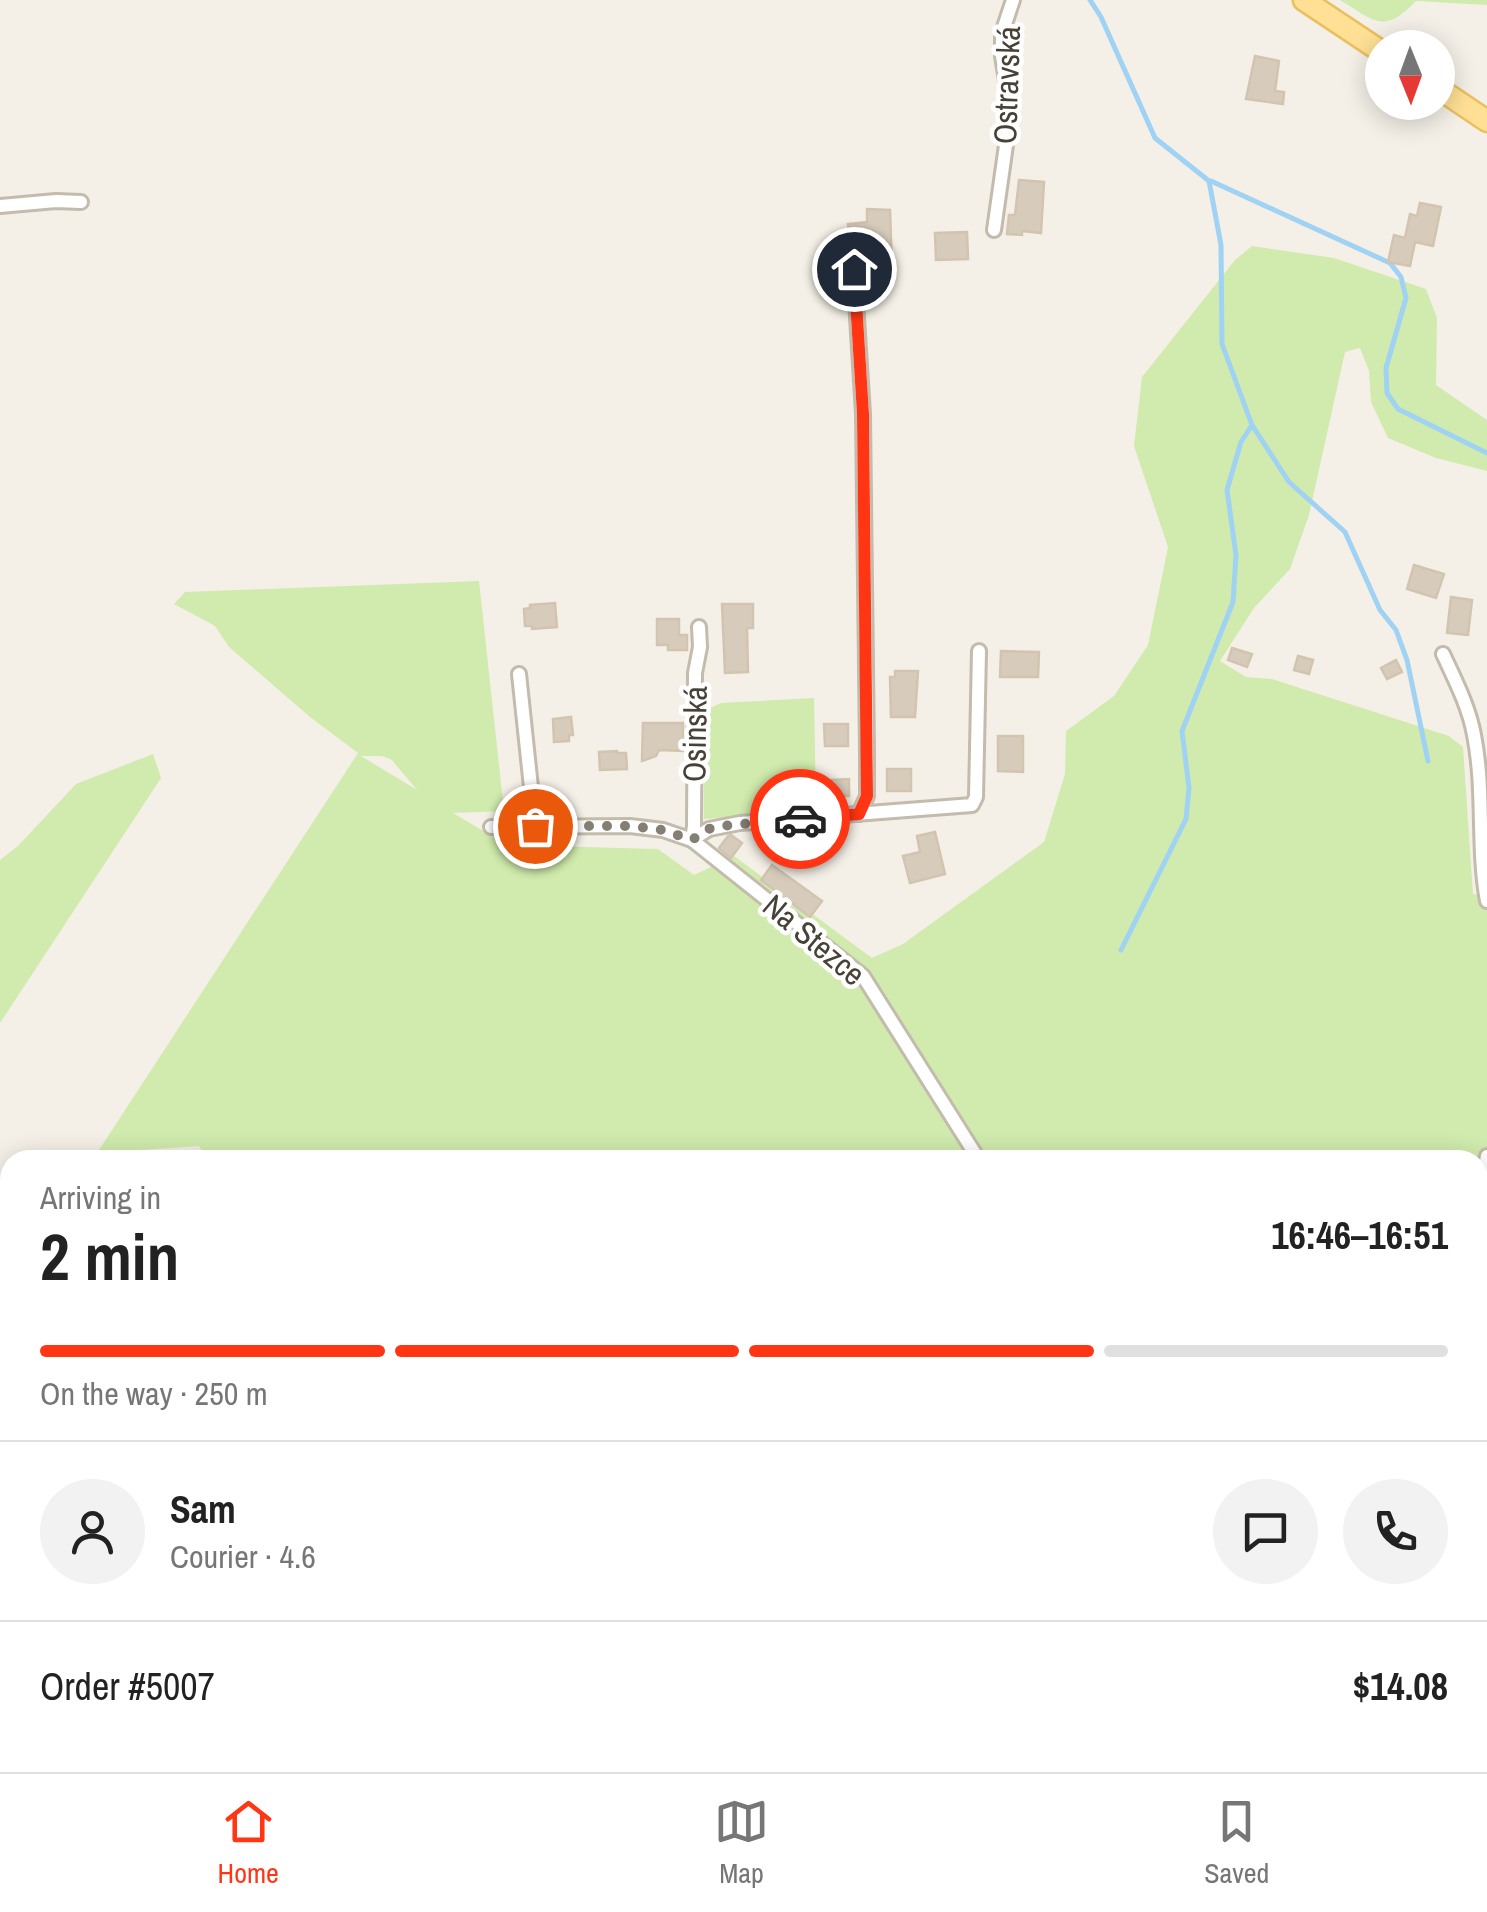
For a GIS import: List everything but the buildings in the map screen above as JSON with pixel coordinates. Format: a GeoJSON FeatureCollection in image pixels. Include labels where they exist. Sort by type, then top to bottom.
{"type":"FeatureCollection","features":[{"type":"Feature","properties":{"kind":"main road"},"geometry":{"type":"LineString","coordinates":[[1304,0],[1365,41]]}},
{"type":"Feature","properties":{"kind":"main road"},"geometry":{"type":"LineString","coordinates":[[1455,99],[1487,121]]}},
{"type":"Feature","properties":{"kind":"street","name":"Ostravská"},"geometry":{"type":"LineString","coordinates":[[994,230],[1008,131],[1002,33],[1013,0]]}},
{"type":"Feature","properties":{"kind":"street"},"geometry":{"type":"LineString","coordinates":[[0,206],[81,202]]}},
{"type":"Feature","properties":{"kind":"street"},"geometry":{"type":"LineString","coordinates":[[854,269],[863,414],[867,781],[867,796],[859,814]]}},
{"type":"Feature","properties":{"kind":"street","name":"Osinská"},"geometry":{"type":"LineString","coordinates":[[692,840],[695,673],[700,627]]}},
{"type":"Feature","properties":{"kind":"street"},"geometry":{"type":"LineString","coordinates":[[692,840],[721,826],[974,803],[979,651]]}},
{"type":"Feature","properties":{"kind":"street"},"geometry":{"type":"LineString","coordinates":[[1443,654],[1476,740],[1482,876],[1487,902]]}},
{"type":"Feature","properties":{"kind":"street"},"geometry":{"type":"LineString","coordinates":[[519,674],[535,826]]}},
{"type":"Feature","properties":{"kind":"street","name":"Na Stezce"},"geometry":{"type":"LineString","coordinates":[[491,827],[630,826],[663,830],[692,840],[863,976],[973,1150]]}},
{"type":"Feature","properties":{"kind":"green space"},"geometry":{"type":"Polygon","coordinates":[[[1340,0],[1487,0],[1487,5],[1416,1],[1395,18],[1379,21],[1340,0]]]}},
{"type":"Feature","properties":{"kind":"green space"},"geometry":{"type":"Polygon","coordinates":[[[1252,246],[1334,258],[1426,289],[1437,318],[1436,385],[1487,420],[1487,471],[1436,458],[1388,438],[1371,402],[1369,371],[1360,348],[1345,352],[1309,515],[1290,569],[1254,608],[1220,661],[1246,677],[1272,679],[1449,736],[1463,747],[1473,894],[1487,896],[1487,1150],[202,1150],[199,1146],[99,1150],[358,753],[229,647],[215,626],[174,604],[185,592],[479,581],[504,811],[453,813],[507,845],[658,849],[694,875],[734,856],[872,958],[903,944],[1044,842],[1065,774],[1066,731],[1114,696],[1148,645],[1168,547],[1134,446],[1142,377],[1235,260],[1252,246]],[[361,756],[417,790],[392,760],[361,756]]]}},
{"type":"Feature","properties":{"kind":"green space"},"geometry":{"type":"Polygon","coordinates":[[[814,698],[813,811],[704,819],[704,711],[721,703],[814,698]]]}},
{"type":"Feature","properties":{"kind":"green space"},"geometry":{"type":"Polygon","coordinates":[[[153,754],[161,778],[0,1023],[0,860],[76,784],[153,754]]]}},
{"type":"Feature","properties":{"kind":"waterway"},"geometry":{"type":"LineString","coordinates":[[1090,0],[1155,138],[1209,181],[1221,245],[1222,344],[1252,425],[1289,482],[1345,532],[1380,610],[1396,630],[1407,660],[1428,761]]}},
{"type":"Feature","properties":{"kind":"waterway"},"geometry":{"type":"LineString","coordinates":[[1211,181],[1390,263],[1401,277],[1406,298],[1386,368],[1387,393],[1398,409],[1487,453]]}},
{"type":"Feature","properties":{"kind":"waterway"},"geometry":{"type":"LineString","coordinates":[[1121,950],[1186,819],[1189,788],[1182,731],[1233,602],[1236,555],[1227,490],[1241,442],[1252,425]]}},
{"type":"Feature","properties":{"kind":"way so far"},"geometry":{"type":"LineString","coordinates":[[535,826],[630,826],[663,830],[692,840],[721,826],[800,819]]}},
{"type":"Feature","properties":{"kind":"route"},"geometry":{"type":"LineString","coordinates":[[800,819],[859,814],[867,796],[863,414],[854,269]]}}]}
